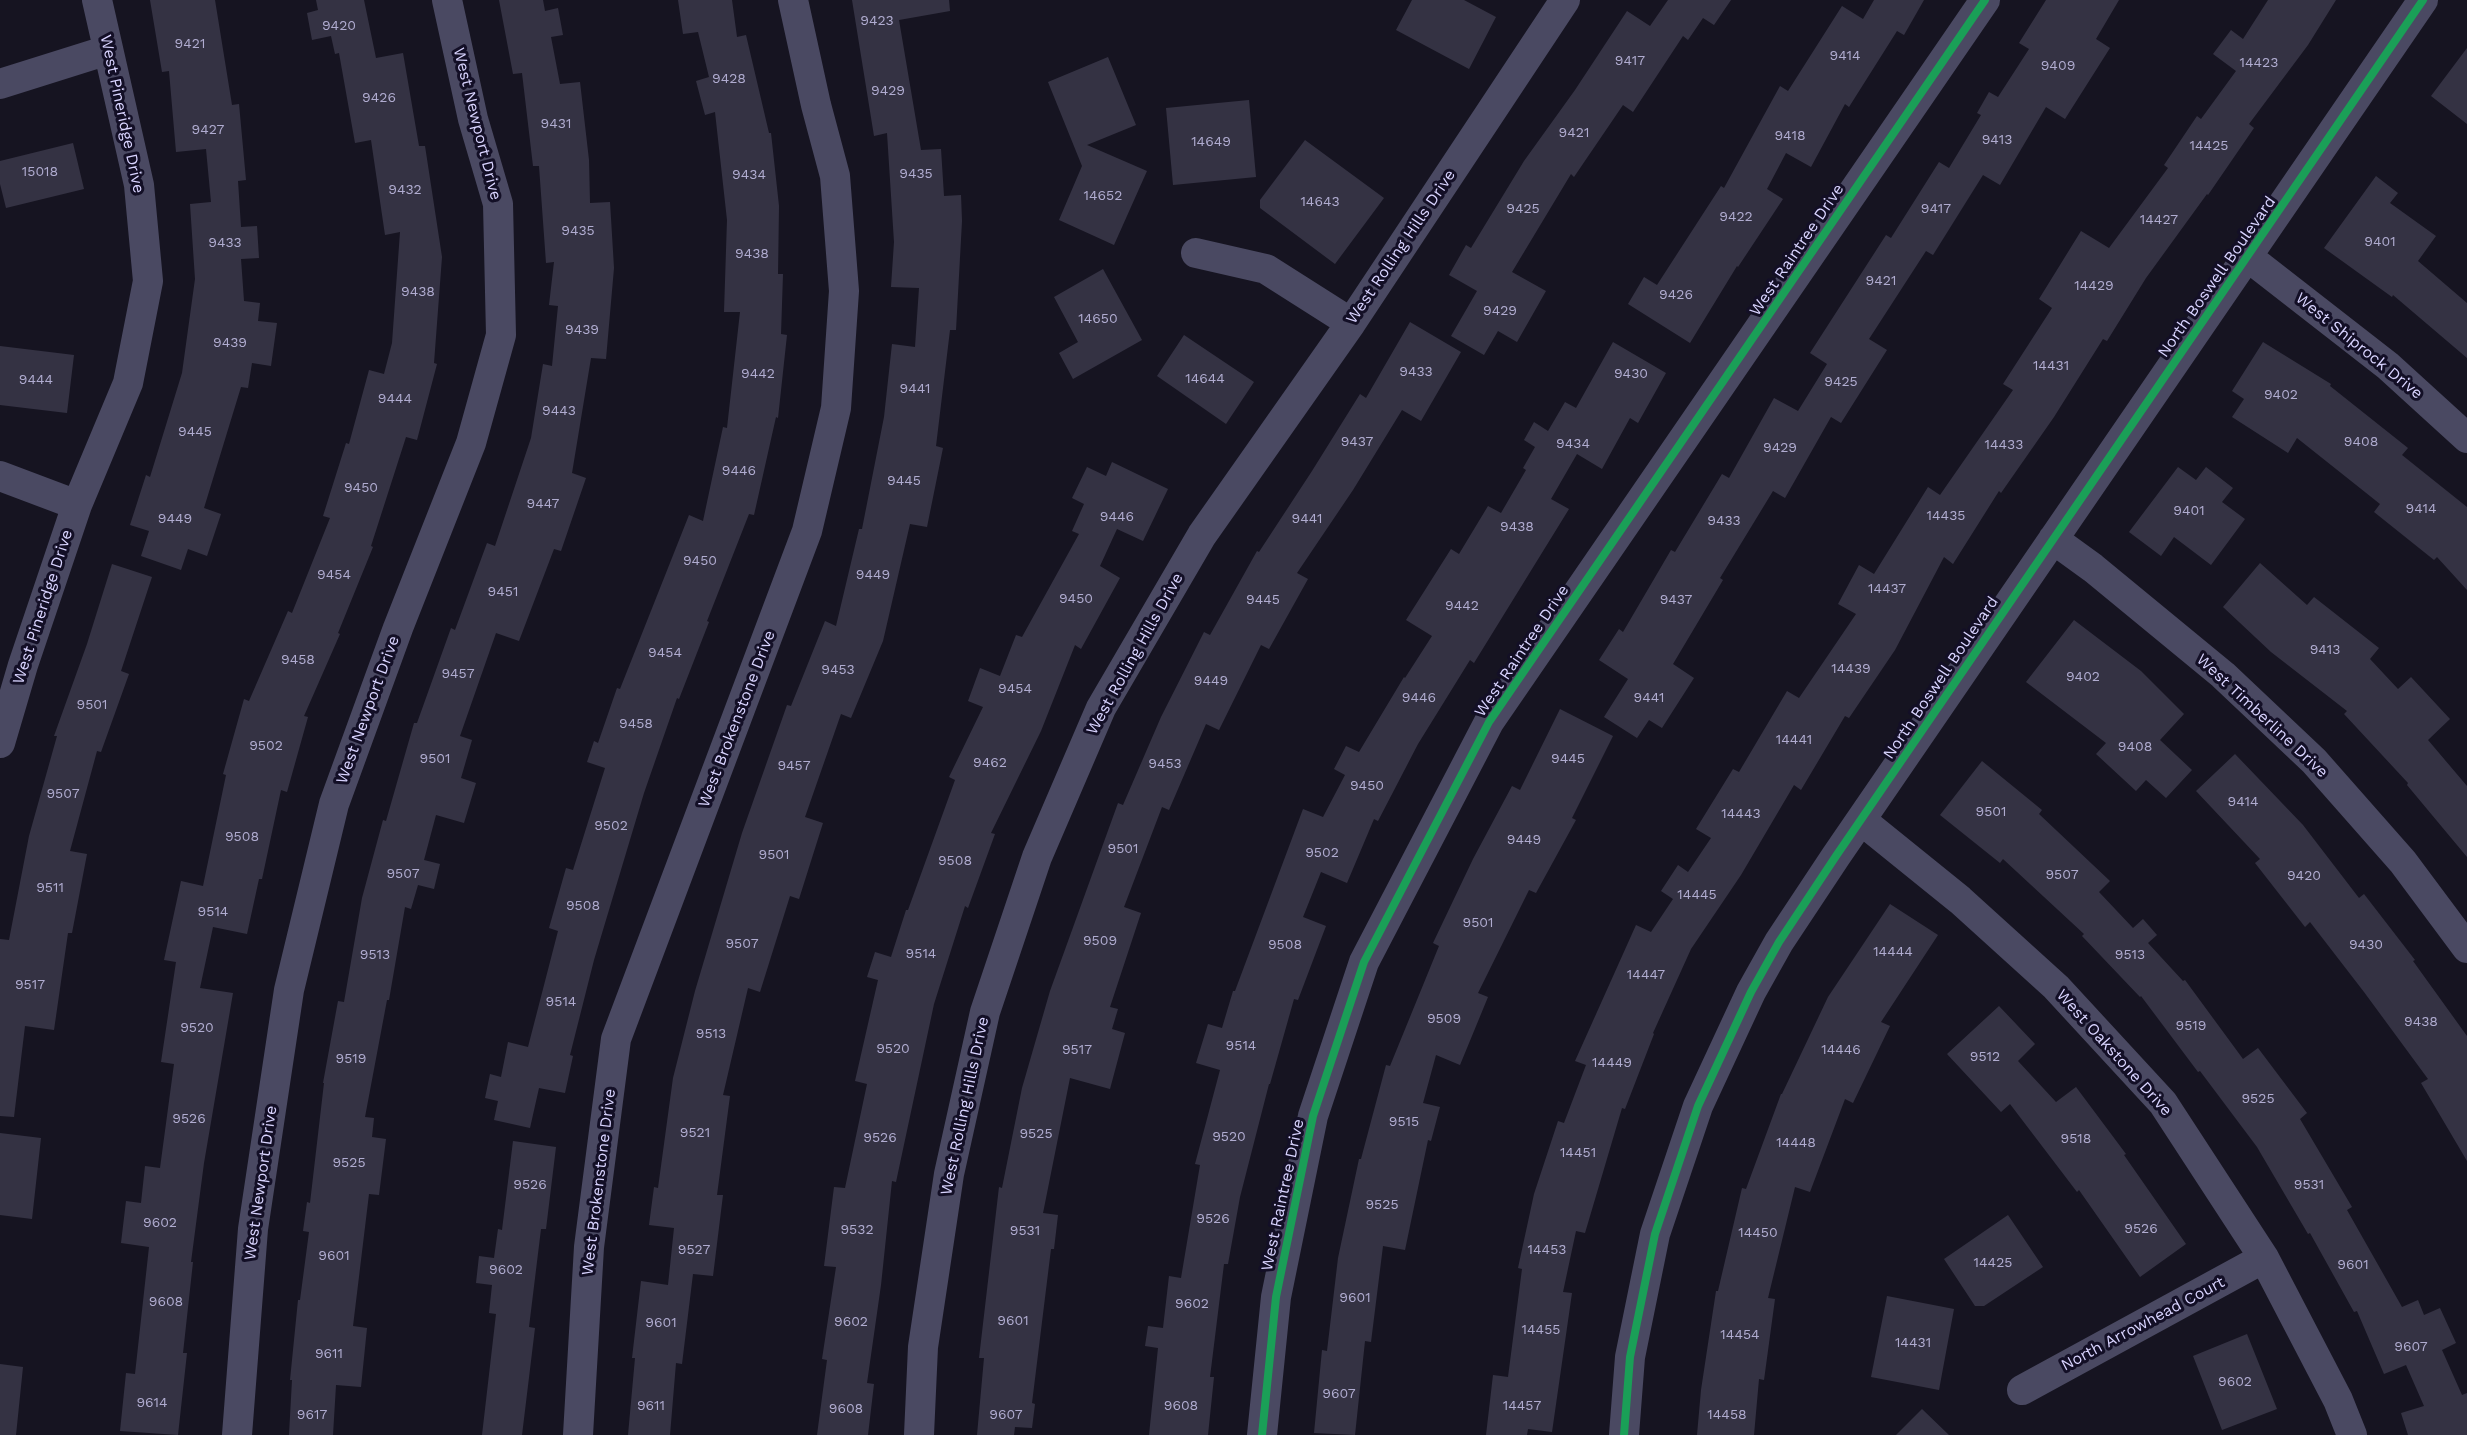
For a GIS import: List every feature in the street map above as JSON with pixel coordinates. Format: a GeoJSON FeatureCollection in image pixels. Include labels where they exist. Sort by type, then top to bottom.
{"type":"FeatureCollection","features":[{"type":"Feature","properties":{"kind":"street","name":"West Pineridge Drive"},"geometry":{"type":"LineString","coordinates":[[0,743],[23,666],[77,505],[128,383],[148,281],[139,185],[97,0]]}},
{"type":"Feature","properties":{"kind":"street","name":"West Newport Drive"},"geometry":{"type":"LineString","coordinates":[[237,1435],[253,1229],[292,978],[334,804],[398,628],[471,443],[501,335],[498,204],[473,120],[447,0]]}},
{"type":"Feature","properties":{"kind":"street","name":"West Brokenstone Drive"},"geometry":{"type":"LineString","coordinates":[[578,1435],[589,1247],[616,1039],[807,531],[836,408],[844,291],[835,176],[792,0]]}},
{"type":"Feature","properties":{"kind":"street","name":"West Rolling Hills Drive"},"geometry":{"type":"LineString","coordinates":[[919,1435],[923,1347],[949,1174],[985,1012],[1037,857],[1101,708],[1202,535],[1351,323],[1565,0]]}},
{"type":"Feature","properties":{"kind":"street","name":"West Raintree Drive"},"geometry":{"type":"LineString","coordinates":[[1262,1435],[1275,1297],[1313,1116],[1364,962],[1489,722],[1985,0]]}},
{"type":"Feature","properties":{"kind":"street","name":"North Boswell Boulevard"},"geometry":{"type":"LineString","coordinates":[[1624,1435],[1630,1357],[1650,1256],[1673,1178],[1698,1106],[1735,1023],[1779,942],[2423,0]]}},
{"type":"Feature","properties":{"kind":"street"},"geometry":{"type":"LineString","coordinates":[[0,84],[108,50]]}},
{"type":"Feature","properties":{"kind":"street"},"geometry":{"type":"LineString","coordinates":[[1196,253],[1266,269],[1351,323]]}},
{"type":"Feature","properties":{"kind":"street","name":"West Shiprock Drive"},"geometry":{"type":"LineString","coordinates":[[2248,257],[2388,366],[2467,438]]}},
{"type":"Feature","properties":{"kind":"street"},"geometry":{"type":"LineString","coordinates":[[0,476],[77,505]]}},
{"type":"Feature","properties":{"kind":"street","name":"West Timberline Drive"},"geometry":{"type":"LineString","coordinates":[[2053,539],[2093,568],[2223,675],[2314,761],[2403,862],[2467,948]]}},
{"type":"Feature","properties":{"kind":"street","name":"West Oakstone Drive"},"geometry":{"type":"LineString","coordinates":[[1861,820],[1960,900],[2056,987],[2163,1103],[2264,1258],[2338,1400],[2352,1435]]}},
{"type":"Feature","properties":{"kind":"street","name":"North Arrowhead Court"},"geometry":{"type":"LineString","coordinates":[[2022,1390],[2264,1258]]}},
{"type":"Feature","properties":{"kind":"building"},"geometry":{"type":"Polygon","coordinates":[[[150,0],[215,0],[232,105],[239,104],[246,180],[238,181],[241,227],[257,226],[259,258],[241,259],[244,301],[260,303],[258,321],[277,323],[271,366],[252,363],[248,388],[241,387],[204,508],[221,514],[207,556],[188,549],[181,570],[141,556],[149,531],[130,525],[146,475],[150,477],[182,373],[195,279],[190,204],[211,202],[206,149],[176,152],[169,71],[162,72],[150,0]]]}},
{"type":"Feature","properties":{"kind":"building"},"geometry":{"type":"Polygon","coordinates":[[[316,0],[364,0],[376,58],[403,53],[419,146],[425,146],[442,257],[434,363],[437,364],[417,440],[406,437],[371,546],[373,547],[338,633],[340,634],[304,716],[308,717],[287,792],[281,790],[262,879],[259,879],[247,934],[213,927],[200,988],[233,993],[204,1163],[191,1262],[193,1262],[183,1353],[187,1353],[178,1435],[120,1431],[126,1373],[135,1374],[149,1247],[121,1243],[126,1201],[141,1203],[145,1166],[160,1168],[174,1064],[161,1062],[176,962],[164,960],[181,881],[203,886],[226,775],[223,774],[244,699],[249,701],[288,611],[292,613],[330,518],[323,516],[346,443],[349,444],[369,370],[384,374],[392,343],[400,232],[385,235],[371,140],[355,143],[339,53],[335,54],[331,36],[312,40],[307,13],[318,10],[316,0]]]}},
{"type":"Feature","properties":{"kind":"building"},"geometry":{"type":"Polygon","coordinates":[[[499,0],[543,0],[545,11],[558,8],[563,35],[551,37],[560,84],[580,82],[589,160],[590,203],[610,202],[614,268],[606,359],[591,358],[572,473],[586,478],[561,551],[554,549],[519,641],[496,633],[460,736],[472,740],[461,778],[476,783],[464,823],[436,815],[424,860],[440,864],[434,889],[418,885],[411,909],[405,907],[365,1117],[374,1118],[372,1137],[386,1139],[379,1195],[369,1194],[353,1326],[367,1328],[361,1387],[336,1385],[333,1435],[289,1435],[292,1380],[290,1380],[298,1300],[300,1300],[309,1232],[303,1231],[307,1202],[310,1203],[323,1083],[338,1001],[344,1002],[362,898],[383,820],[386,821],[414,723],[417,723],[451,628],[455,630],[487,543],[495,546],[531,438],[543,364],[552,366],[558,306],[549,305],[554,262],[546,263],[539,166],[533,166],[522,73],[513,74],[499,0]]]}},
{"type":"Feature","properties":{"kind":"building"},"geometry":{"type":"Polygon","coordinates":[[[678,0],[732,0],[737,37],[746,35],[769,133],[771,133],[779,206],[778,274],[783,274],[781,334],[787,335],[778,418],[776,417],[754,515],[749,514],[679,699],[677,698],[644,793],[594,960],[570,1055],[573,1056],[565,1093],[539,1088],[530,1128],[494,1120],[498,1101],[485,1098],[490,1074],[501,1077],[508,1042],[528,1047],[558,931],[549,928],[566,868],[573,870],[605,768],[587,762],[594,741],[598,743],[617,688],[620,689],[689,515],[703,521],[723,427],[727,428],[740,312],[724,312],[727,220],[715,112],[705,115],[696,81],[709,77],[698,32],[683,34],[678,0]]]}},
{"type":"Feature","properties":{"kind":"building"},"geometry":{"type":"Polygon","coordinates":[[[852,0],[949,0],[950,11],[899,20],[921,150],[941,149],[944,196],[961,195],[962,221],[956,330],[950,330],[936,446],[943,448],[927,527],[910,524],[883,641],[851,718],[841,714],[805,817],[823,823],[799,899],[790,896],[760,992],[748,988],[723,1095],[730,1096],[717,1195],[723,1195],[713,1276],[693,1274],[682,1364],[676,1363],[670,1435],[628,1435],[635,1358],[632,1358],[641,1281],[668,1285],[674,1228],[649,1225],[654,1187],[658,1188],[673,1078],[695,991],[742,833],[787,705],[791,706],[825,621],[836,626],[859,529],[862,529],[884,417],[892,344],[915,347],[919,288],[891,287],[894,242],[887,133],[874,136],[852,0]]]}},
{"type":"Feature","properties":{"kind":"building"},"geometry":{"type":"Polygon","coordinates":[[[1412,0],[1464,0],[1496,17],[1469,69],[1396,30],[1412,0]]]}},
{"type":"Feature","properties":{"kind":"building"},"geometry":{"type":"Polygon","coordinates":[[[1668,0],[1731,0],[1714,25],[1703,18],[1688,40],[1683,36],[1633,112],[1623,105],[1574,177],[1571,174],[1512,272],[1546,291],[1517,342],[1498,331],[1484,355],[1451,336],[1477,291],[1449,275],[1466,245],[1471,248],[1524,161],[1575,90],[1627,11],[1650,26],[1668,0]]]}},
{"type":"Feature","properties":{"kind":"building"},"geometry":{"type":"Polygon","coordinates":[[[1874,0],[1924,0],[1904,35],[1897,31],[1849,107],[1845,104],[1811,167],[1786,153],[1767,189],[1783,199],[1737,266],[1690,343],[1628,304],[1644,277],[1657,285],[1721,186],[1724,188],[1780,86],[1788,91],[1842,6],[1863,19],[1874,0]]]}},
{"type":"Feature","properties":{"kind":"building"},"geometry":{"type":"Polygon","coordinates":[[[2046,0],[2119,0],[2096,39],[2110,48],[2065,119],[2046,107],[2000,185],[1983,175],[1933,255],[1926,251],[1869,339],[1887,350],[1841,423],[1831,417],[1785,498],[1773,491],[1720,578],[1723,580],[1673,664],[1694,678],[1662,728],[1649,720],[1637,738],[1604,717],[1628,679],[1599,660],[1619,629],[1623,632],[1671,550],[1675,552],[1722,474],[1729,478],[1774,398],[1798,411],[1827,364],[1810,353],[1886,235],[1891,238],[1939,162],[1949,168],[1981,115],[1977,113],[1989,92],[1998,97],[2029,49],[2019,43],[2046,0]]]}},
{"type":"Feature","properties":{"kind":"building"},"geometry":{"type":"Polygon","coordinates":[[[2268,0],[2336,0],[2308,45],[2249,124],[2254,128],[2208,195],[2146,278],[2107,341],[2103,339],[2054,417],[2001,493],[1999,491],[1953,564],[1944,557],[1895,650],[1849,718],[1845,716],[1801,790],[1794,785],[1741,875],[1691,949],[1653,1033],[1625,1109],[1622,1108],[1585,1233],[1576,1231],[1563,1292],[1572,1293],[1552,1432],[1528,1429],[1527,1435],[1486,1435],[1493,1375],[1508,1377],[1522,1269],[1518,1268],[1534,1194],[1558,1121],[1564,1123],[1586,1065],[1575,1061],[1636,925],[1651,932],[1673,899],[1661,891],[1678,865],[1688,872],[1711,838],[1696,829],[1733,769],[1739,772],[1787,691],[1799,698],[1856,614],[1838,604],[1859,565],[1874,574],[1928,487],[1940,495],[2013,390],[2003,384],[2052,308],[2039,299],[2081,231],[2109,248],[2168,168],[2164,165],[2197,116],[2201,119],[2236,71],[2213,54],[2231,30],[2243,39],[2268,0]]]}},
{"type":"Feature","properties":{"kind":"building"},"geometry":{"type":"Polygon","coordinates":[[[2467,48],[2467,124],[2431,96],[2467,48]]]}},
{"type":"Feature","properties":{"kind":"building"},"geometry":{"type":"Polygon","coordinates":[[[1108,57],[1136,125],[1087,145],[1147,171],[1114,245],[1059,220],[1082,166],[1048,82],[1108,57]]]}},
{"type":"Feature","properties":{"kind":"building"},"geometry":{"type":"Polygon","coordinates":[[[1249,100],[1256,177],[1173,185],[1166,108],[1249,100]]]}},
{"type":"Feature","properties":{"kind":"building"},"geometry":{"type":"Polygon","coordinates":[[[1305,140],[1384,198],[1335,264],[1260,208],[1260,200],[1305,140]]]}},
{"type":"Feature","properties":{"kind":"building"},"geometry":{"type":"Polygon","coordinates":[[[73,143],[84,189],[6,208],[0,184],[0,161],[73,143]]]}},
{"type":"Feature","properties":{"kind":"building"},"geometry":{"type":"Polygon","coordinates":[[[2376,176],[2398,193],[2390,203],[2436,236],[2418,261],[2467,303],[2467,358],[2393,295],[2392,297],[2324,248],[2376,176]]]}},
{"type":"Feature","properties":{"kind":"building"},"geometry":{"type":"Polygon","coordinates":[[[1103,269],[1142,340],[1073,379],[1059,353],[1078,342],[1054,297],[1103,269]]]}},
{"type":"Feature","properties":{"kind":"building"},"geometry":{"type":"Polygon","coordinates":[[[1410,322],[1461,352],[1421,421],[1402,410],[1353,490],[1297,573],[1308,579],[1269,649],[1261,645],[1219,730],[1206,724],[1169,810],[1162,807],[1124,907],[1141,913],[1110,1007],[1118,1009],[1112,1029],[1125,1033],[1110,1089],[1070,1078],[1043,1213],[1058,1215],[1054,1249],[1051,1249],[1032,1403],[1035,1404],[1032,1428],[1015,1427],[1014,1435],[977,1435],[984,1358],[979,1358],[999,1187],[1002,1188],[1022,1088],[1050,991],[1118,803],[1123,805],[1161,717],[1204,632],[1210,635],[1257,551],[1259,552],[1360,394],[1366,398],[1410,322]]]}},
{"type":"Feature","properties":{"kind":"building"},"geometry":{"type":"Polygon","coordinates":[[[1184,335],[1254,382],[1226,424],[1157,376],[1184,335]]]}},
{"type":"Feature","properties":{"kind":"building"},"geometry":{"type":"Polygon","coordinates":[[[1613,342],[1666,373],[1638,423],[1630,418],[1602,469],[1577,454],[1551,499],[1569,509],[1474,663],[1470,660],[1418,744],[1378,821],[1374,819],[1347,883],[1321,872],[1303,917],[1326,926],[1298,1000],[1294,999],[1240,1197],[1228,1264],[1224,1264],[1210,1377],[1214,1377],[1208,1435],[1149,1435],[1158,1348],[1145,1346],[1148,1326],[1163,1328],[1169,1276],[1181,1278],[1200,1165],[1195,1164],[1220,1070],[1196,1063],[1208,1024],[1222,1028],[1233,991],[1235,991],[1303,809],[1323,817],[1345,775],[1334,769],[1346,746],[1359,752],[1404,677],[1432,636],[1406,620],[1451,549],[1459,554],[1488,506],[1501,513],[1526,470],[1523,468],[1535,447],[1524,440],[1534,422],[1548,431],[1565,402],[1576,408],[1613,342]]]}},
{"type":"Feature","properties":{"kind":"building"},"geometry":{"type":"Polygon","coordinates":[[[2263,342],[2331,384],[2330,386],[2408,448],[2402,455],[2467,507],[2467,590],[2437,557],[2434,560],[2374,512],[2380,504],[2297,438],[2288,453],[2232,417],[2244,399],[2232,391],[2263,342]]]}},
{"type":"Feature","properties":{"kind":"building"},"geometry":{"type":"Polygon","coordinates":[[[0,346],[74,355],[67,413],[0,405],[0,346]]]}},
{"type":"Feature","properties":{"kind":"building"},"geometry":{"type":"Polygon","coordinates":[[[1112,462],[1168,489],[1143,541],[1117,529],[1100,566],[1120,578],[1081,649],[1075,645],[1041,731],[991,833],[995,834],[968,908],[965,906],[934,1004],[896,1182],[892,1181],[881,1285],[867,1383],[874,1384],[868,1435],[817,1435],[827,1360],[822,1359],[836,1267],[824,1266],[834,1187],[845,1188],[867,1084],[855,1081],[878,980],[867,977],[875,952],[891,957],[906,910],[908,910],[955,780],[949,777],[983,707],[968,701],[980,668],[1000,676],[1016,635],[1022,637],[1079,534],[1072,531],[1084,504],[1072,498],[1087,467],[1106,476],[1112,462]]]}},
{"type":"Feature","properties":{"kind":"building"},"geometry":{"type":"Polygon","coordinates":[[[2178,467],[2196,480],[2206,467],[2233,488],[2222,502],[2245,519],[2211,565],[2174,537],[2161,556],[2129,532],[2178,467]]]}},
{"type":"Feature","properties":{"kind":"building"},"geometry":{"type":"Polygon","coordinates":[[[2260,563],[2307,605],[2314,597],[2379,648],[2370,659],[2398,689],[2411,677],[2450,719],[2428,740],[2467,786],[2467,857],[2407,785],[2408,783],[2344,714],[2347,711],[2271,652],[2223,607],[2260,563]]]}},
{"type":"Feature","properties":{"kind":"building"},"geometry":{"type":"Polygon","coordinates":[[[112,564],[152,577],[121,671],[129,674],[101,752],[97,751],[70,851],[87,854],[72,933],[68,933],[54,1030],[25,1026],[14,1117],[0,1116],[0,939],[9,940],[29,836],[57,736],[54,736],[87,644],[112,564]]]}},
{"type":"Feature","properties":{"kind":"building"},"geometry":{"type":"Polygon","coordinates":[[[2074,620],[2141,671],[2184,714],[2160,740],[2192,770],[2166,798],[2146,780],[2136,791],[2096,754],[2106,743],[2026,682],[2074,620]]]}},
{"type":"Feature","properties":{"kind":"building"},"geometry":{"type":"Polygon","coordinates":[[[1560,709],[1613,736],[1572,818],[1576,820],[1536,893],[1529,890],[1478,993],[1488,997],[1460,1065],[1436,1055],[1423,1103],[1440,1107],[1431,1141],[1428,1140],[1405,1250],[1383,1246],[1371,1342],[1365,1341],[1355,1435],[1314,1433],[1322,1350],[1327,1351],[1338,1258],[1359,1159],[1361,1159],[1386,1065],[1390,1066],[1439,946],[1433,943],[1473,859],[1512,786],[1520,790],[1560,709]]]}},
{"type":"Feature","properties":{"kind":"building"},"geometry":{"type":"Polygon","coordinates":[[[2235,754],[2303,825],[2359,898],[2364,894],[2415,960],[2413,961],[2467,1036],[2467,1161],[2421,1083],[2428,1079],[2310,922],[2305,927],[2255,863],[2260,859],[2196,791],[2235,754]]]}},
{"type":"Feature","properties":{"kind":"building"},"geometry":{"type":"Polygon","coordinates":[[[1982,761],[2042,810],[2039,814],[2110,881],[2099,892],[2133,928],[2143,919],[2157,935],[2148,943],[2183,981],[2185,980],[2243,1059],[2258,1048],[2307,1113],[2300,1119],[2352,1207],[2347,1210],[2402,1307],[2418,1300],[2424,1315],[2440,1308],[2456,1343],[2442,1350],[2462,1395],[2467,1393],[2467,1435],[2408,1435],[2401,1413],[2424,1406],[2406,1365],[2384,1374],[2357,1311],[2354,1312],[2310,1233],[2308,1234],[2257,1147],[2200,1071],[2198,1072],[2141,996],[2082,936],[2084,934],[2003,859],[2000,863],[1940,815],[1982,761]]]}},
{"type":"Feature","properties":{"kind":"building"},"geometry":{"type":"Polygon","coordinates":[[[1890,904],[1938,935],[1881,1022],[1890,1026],[1853,1103],[1845,1099],[1810,1192],[1795,1187],[1768,1298],[1775,1299],[1764,1380],[1759,1379],[1754,1435],[1697,1435],[1701,1390],[1716,1291],[1718,1291],[1742,1188],[1746,1189],[1781,1094],[1828,997],[1890,904]]]}},
{"type":"Feature","properties":{"kind":"building"},"geometry":{"type":"Polygon","coordinates":[[[1999,1006],[2035,1044],[2018,1061],[2056,1102],[2076,1087],[2126,1154],[2124,1155],[2186,1244],[2140,1277],[2079,1190],[2077,1192],[2010,1104],[2001,1112],[1947,1054],[1999,1006]]]}},
{"type":"Feature","properties":{"kind":"building"},"geometry":{"type":"Polygon","coordinates":[[[0,1133],[41,1138],[32,1219],[0,1215],[0,1133]]]}},
{"type":"Feature","properties":{"kind":"building"},"geometry":{"type":"Polygon","coordinates":[[[513,1141],[556,1147],[546,1229],[541,1229],[529,1327],[535,1328],[522,1435],[482,1435],[496,1314],[489,1313],[492,1285],[476,1283],[479,1256],[494,1258],[498,1229],[502,1230],[513,1141]]]}},
{"type":"Feature","properties":{"kind":"building"},"geometry":{"type":"Polygon","coordinates":[[[2008,1215],[2043,1267],[1984,1306],[1975,1306],[1944,1259],[2008,1215]]]}},
{"type":"Feature","properties":{"kind":"building"},"geometry":{"type":"Polygon","coordinates":[[[1887,1296],[1954,1309],[1939,1390],[1871,1377],[1887,1296]]]}},
{"type":"Feature","properties":{"kind":"building"},"geometry":{"type":"Polygon","coordinates":[[[2247,1334],[2277,1409],[2222,1430],[2193,1356],[2247,1334]]]}},
{"type":"Feature","properties":{"kind":"building"},"geometry":{"type":"Polygon","coordinates":[[[0,1364],[23,1367],[16,1435],[0,1435],[0,1364]]]}},
{"type":"Feature","properties":{"kind":"building"},"geometry":{"type":"Polygon","coordinates":[[[1922,1409],[1949,1435],[1896,1435],[1922,1409]]]}},
{"type":"Feature","properties":{"kind":"cycle path"},"geometry":{"type":"LineString","coordinates":[[1262,1435],[1276,1297],[1313,1116],[1364,962],[1489,722],[1985,0]]}},
{"type":"Feature","properties":{"kind":"cycle path"},"geometry":{"type":"LineString","coordinates":[[1624,1435],[1630,1357],[1655,1234],[1698,1106],[1751,992],[1779,942],[1836,856],[2423,0]]}}]}
